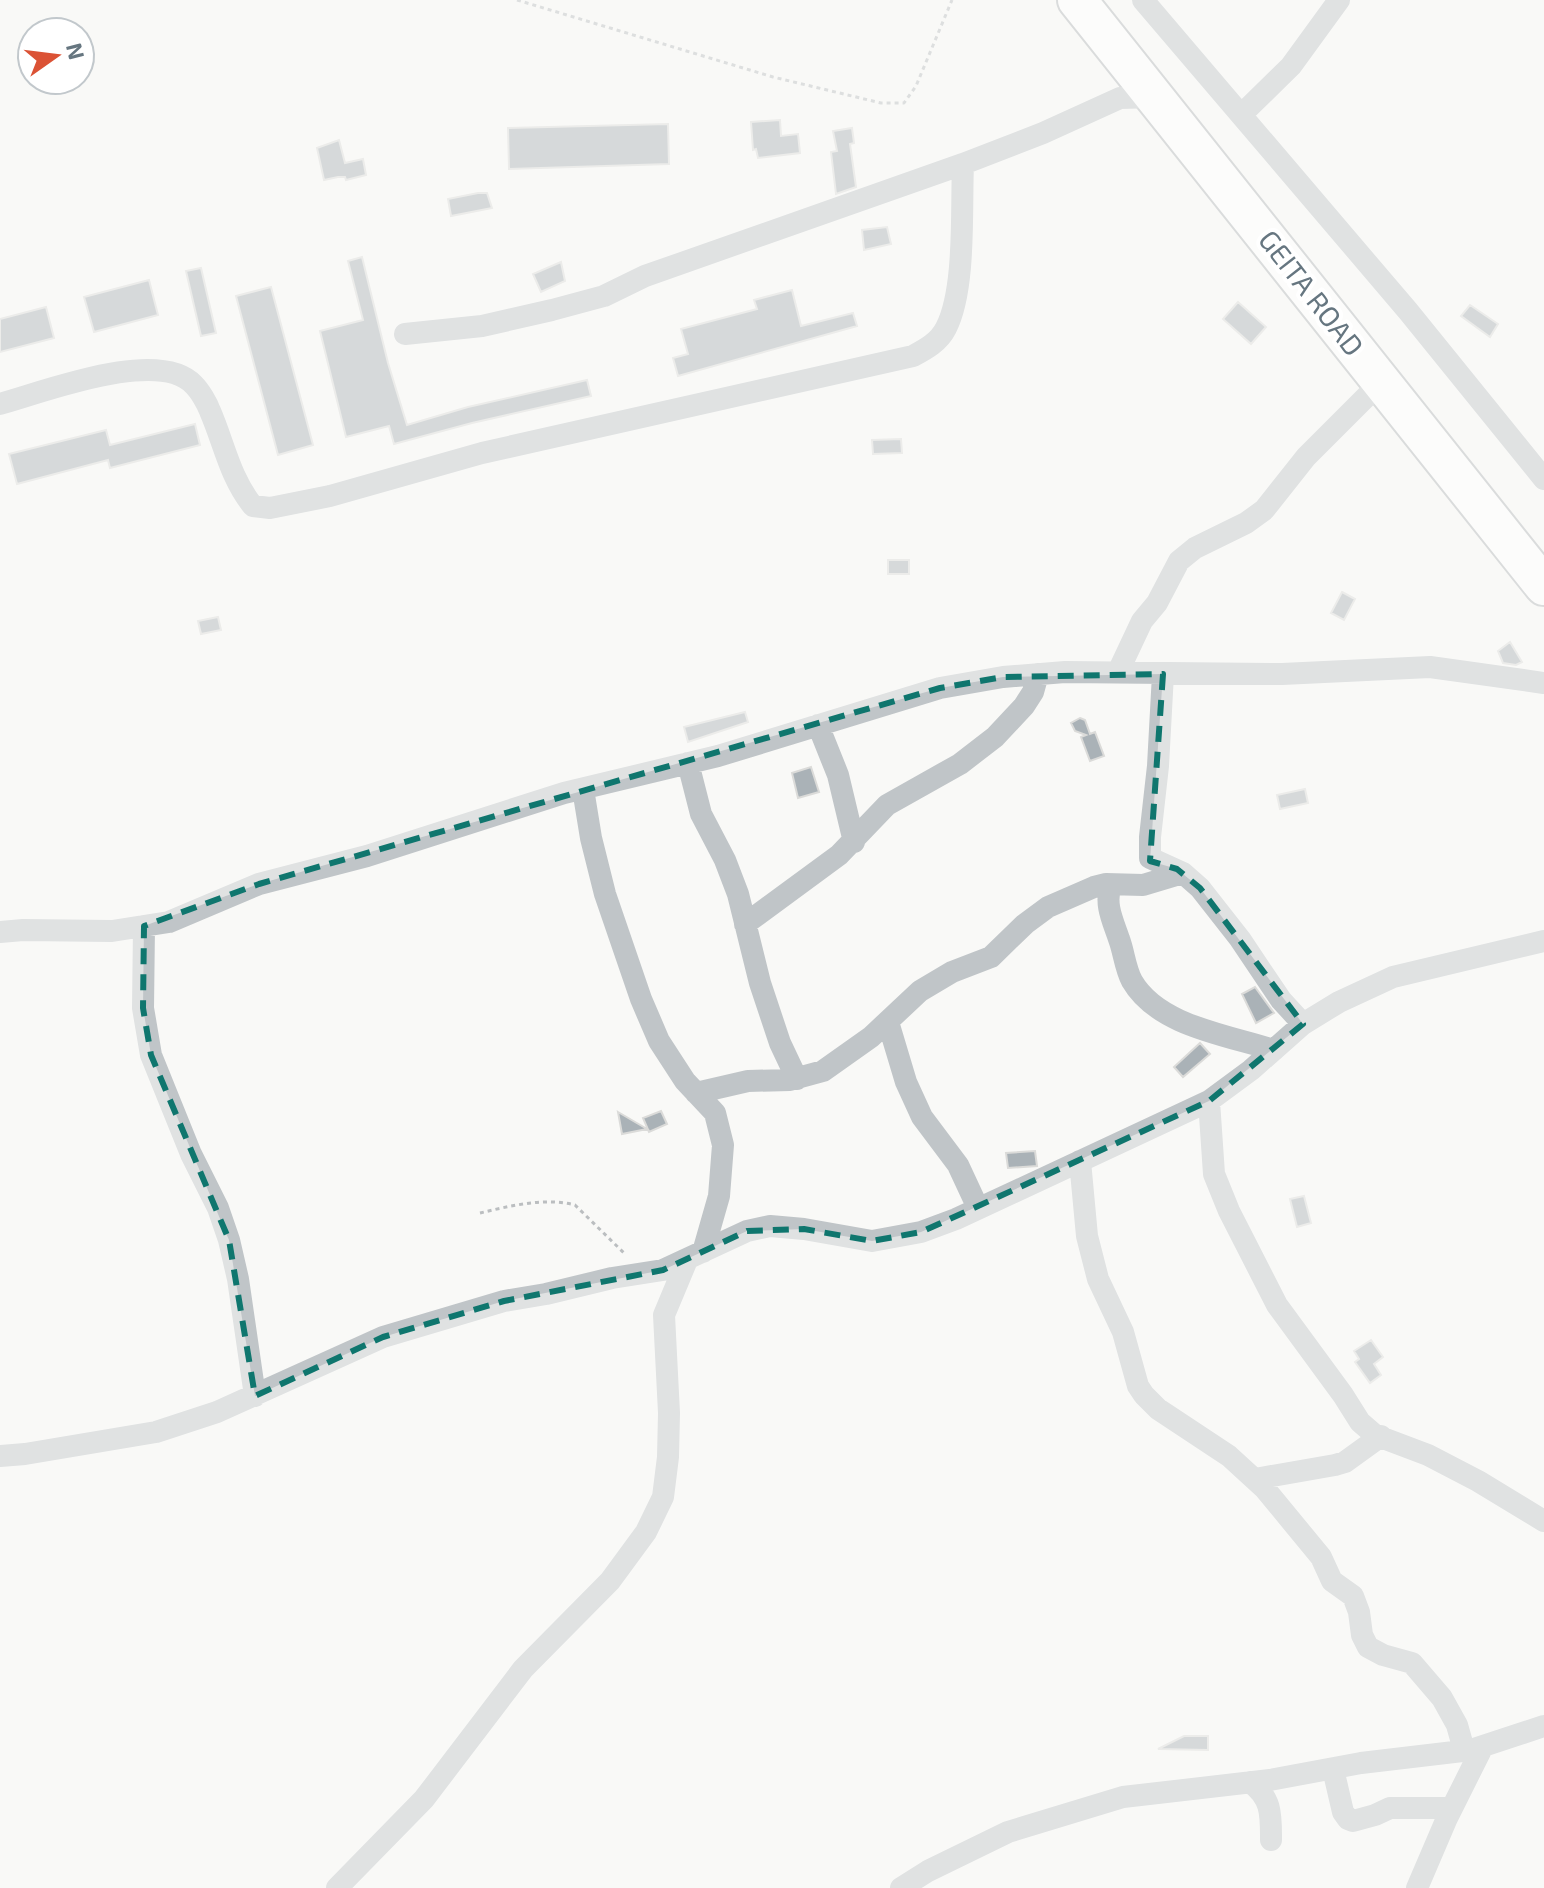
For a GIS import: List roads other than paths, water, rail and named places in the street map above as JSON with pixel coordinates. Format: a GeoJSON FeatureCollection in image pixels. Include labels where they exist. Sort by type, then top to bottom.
{"type":"FeatureCollection","features":[{"type":"Feature","properties":{"kind":"highway","name":"GEITA ROAD"},"geometry":{"type":"LineString","coordinates":[[1077,0],[1544,586]]}},
{"type":"Feature","properties":{"kind":"street"},"geometry":{"type":"LineString","coordinates":[[1143,0],[1428,334],[1544,479]]}},
{"type":"Feature","properties":{"kind":"street"},"geometry":{"type":"LineString","coordinates":[[1242,114],[1291,66],[1339,0]]}},
{"type":"Feature","properties":{"kind":"street"},"geometry":{"type":"LineString","coordinates":[[405,334],[482,326],[604,296],[645,276],[963,164],[1043,133],[1120,98],[1157,97]]}},
{"type":"Feature","properties":{"kind":"street"},"geometry":{"type":"LineString","coordinates":[[0,404],[115,373],[142,368],[169,371],[193,383],[210,409],[243,494],[253,506],[270,508],[330,496],[497,449],[913,356],[932,346],[946,329],[955,300],[963,164]]}},
{"type":"Feature","properties":{"kind":"street"},"geometry":{"type":"LineString","coordinates":[[1118,672],[1142,621],[1157,603],[1179,561],[1195,548],[1246,523],[1264,510],[1306,457],[1378,385],[1386,388]]}},
{"type":"Feature","properties":{"kind":"street"},"geometry":{"type":"LineString","coordinates":[[0,932],[112,931],[169,922],[259,884],[367,856],[452,827],[688,763],[940,688],[1038,674],[1213,671],[1282,674],[1430,667],[1544,683]]}},
{"type":"Feature","properties":{"kind":"street"},"geometry":{"type":"LineString","coordinates":[[745,924],[796,889],[854,842],[887,805],[940,777],[995,737],[1024,706],[1033,692],[1038,674]]}},
{"type":"Feature","properties":{"kind":"street"},"geometry":{"type":"LineString","coordinates":[[1163,674],[1150,858],[1183,873],[1200,888],[1240,939],[1289,1011],[1303,1024]]}},
{"type":"Feature","properties":{"kind":"street"},"geometry":{"type":"LineString","coordinates":[[818,725],[832,754],[854,842]]}},
{"type":"Feature","properties":{"kind":"street"},"geometry":{"type":"LineString","coordinates":[[688,763],[701,814],[732,875],[769,1011],[797,1079]]}},
{"type":"Feature","properties":{"kind":"street"},"geometry":{"type":"LineString","coordinates":[[337,1888],[424,1799],[523,1669],[610,1581],[646,1532],[663,1497],[669,1413],[664,1315],[695,1256],[719,1196],[723,1145],[715,1113],[685,1081],[659,1041],[641,999],[605,894],[583,789]]}},
{"type":"Feature","properties":{"kind":"street"},"geometry":{"type":"LineString","coordinates":[[696,1093],[748,1081],[797,1079],[823,1071],[888,1022],[920,991],[952,972],[991,957],[1048,907],[1094,887],[1143,885],[1183,873]]}},
{"type":"Feature","properties":{"kind":"street"},"geometry":{"type":"LineString","coordinates":[[1111,885],[1110,914],[1132,980],[1149,1003],[1183,1023],[1274,1050]]}},
{"type":"Feature","properties":{"kind":"street"},"geometry":{"type":"LineString","coordinates":[[144,926],[143,1008],[151,1055],[229,1240],[238,1279],[255,1396]]}},
{"type":"Feature","properties":{"kind":"street"},"geometry":{"type":"LineString","coordinates":[[0,1456],[156,1432],[217,1412],[383,1337],[504,1301],[663,1270],[747,1231],[770,1226],[872,1241],[921,1232],[1209,1101],[1303,1024],[1339,1002],[1393,977],[1544,941]]}},
{"type":"Feature","properties":{"kind":"street"},"geometry":{"type":"LineString","coordinates":[[888,1022],[906,1082],[922,1117],[958,1165],[978,1208]]}},
{"type":"Feature","properties":{"kind":"street"},"geometry":{"type":"LineString","coordinates":[[1209,1101],[1214,1174],[1229,1211],[1277,1305],[1360,1422],[1381,1436],[1428,1455],[1544,1521]]}},
{"type":"Feature","properties":{"kind":"street"},"geometry":{"type":"LineString","coordinates":[[1080,1161],[1087,1236],[1098,1279],[1123,1332],[1138,1386],[1158,1409],[1229,1456],[1255,1479],[1321,1557],[1332,1581],[1353,1596],[1368,1647],[1412,1663],[1442,1698],[1473,1748]]}},
{"type":"Feature","properties":{"kind":"street"},"geometry":{"type":"LineString","coordinates":[[1255,1479],[1345,1462],[1381,1436]]}},
{"type":"Feature","properties":{"kind":"street"},"geometry":{"type":"LineString","coordinates":[[901,1888],[928,1871],[1008,1832],[1082,1808],[1149,1793],[1250,1782],[1473,1748],[1544,1726]]}},
{"type":"Feature","properties":{"kind":"street"},"geometry":{"type":"LineString","coordinates":[[1417,1888],[1452,1808],[1473,1748]]}},
{"type":"Feature","properties":{"kind":"street"},"geometry":{"type":"LineString","coordinates":[[1333,1769],[1343,1812],[1353,1821],[1394,1807],[1452,1808]]}},
{"type":"Feature","properties":{"kind":"street"},"geometry":{"type":"LineString","coordinates":[[1250,1782],[1269,1802],[1271,1840]]}}]}
